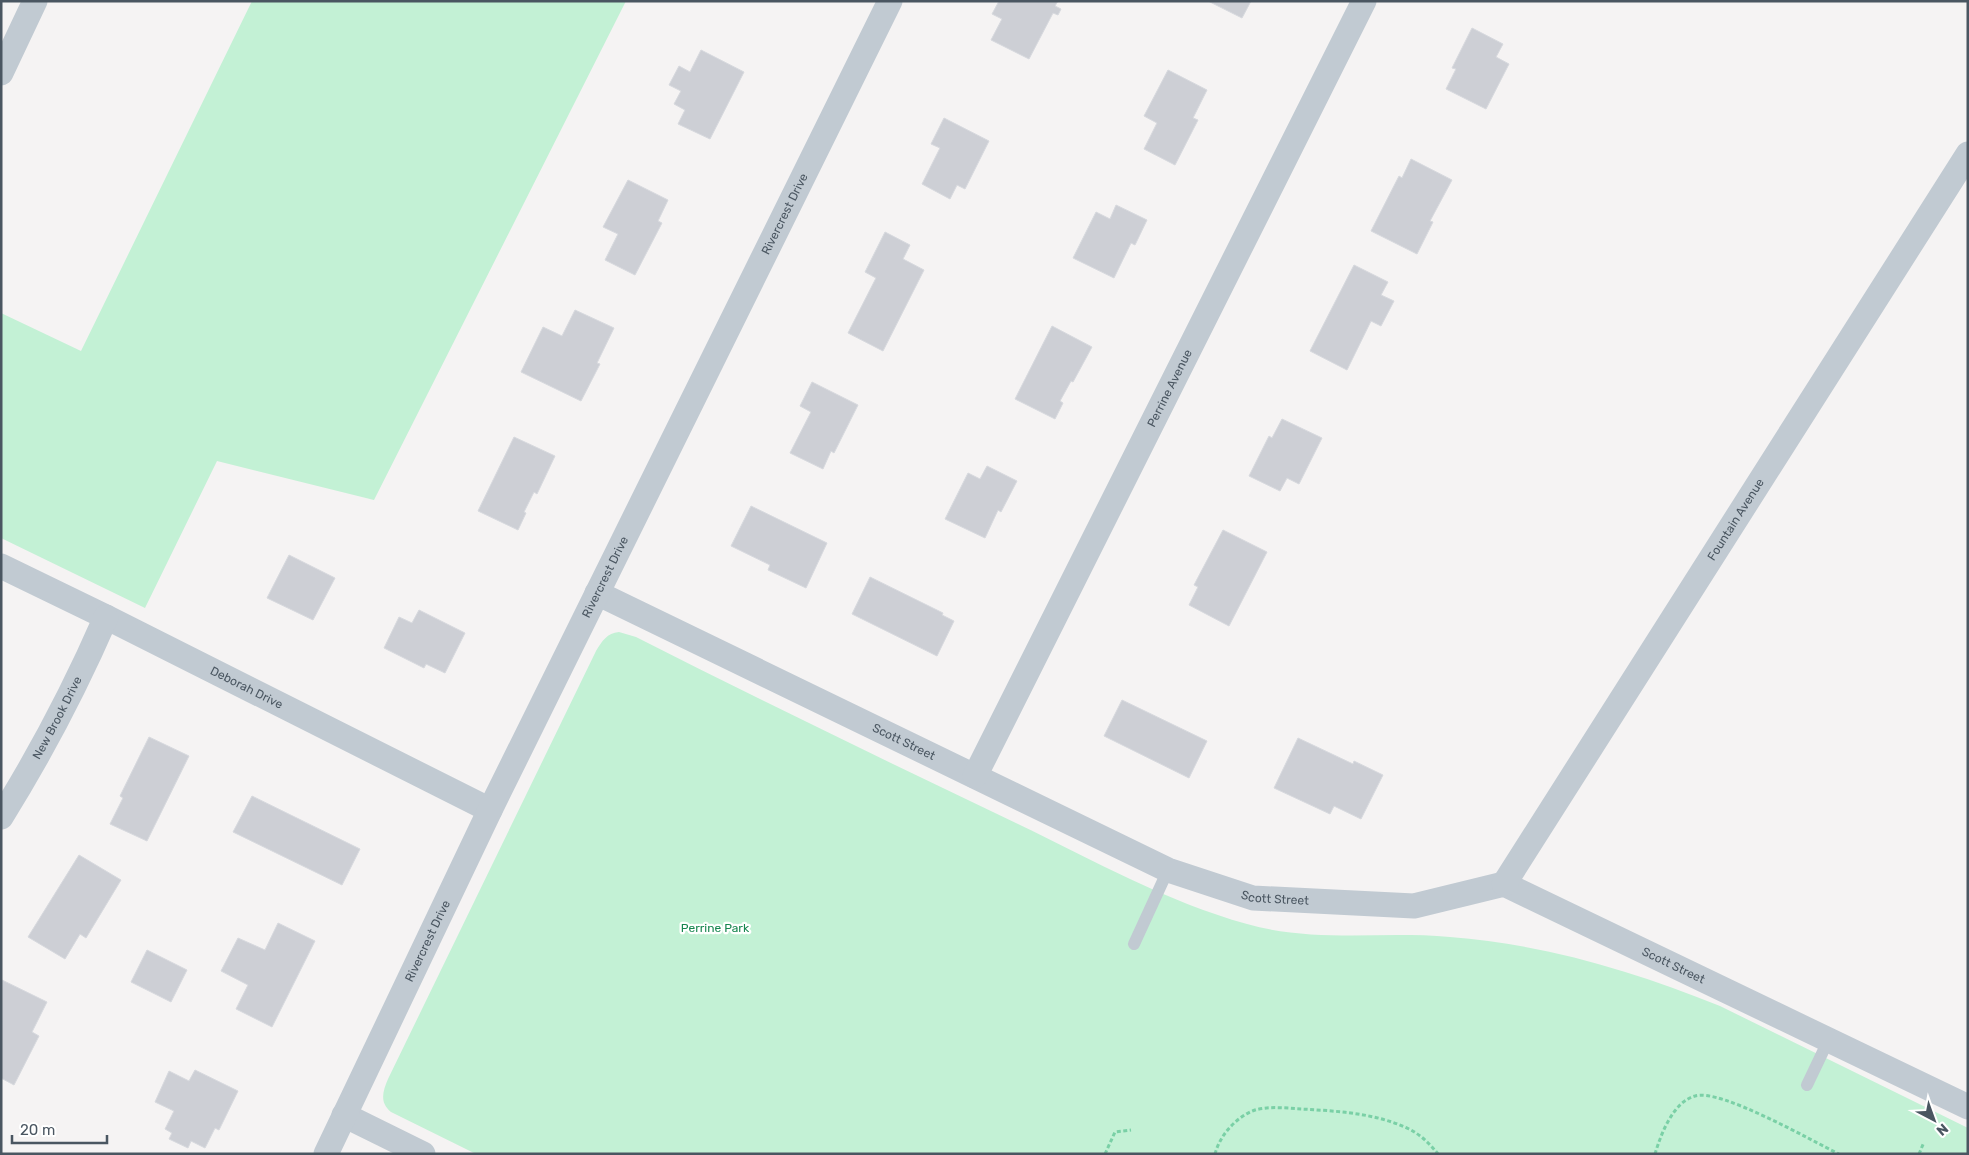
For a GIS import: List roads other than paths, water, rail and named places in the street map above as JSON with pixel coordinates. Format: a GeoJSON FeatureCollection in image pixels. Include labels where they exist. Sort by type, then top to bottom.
{"type":"FeatureCollection","features":[{"type":"Feature","properties":{"kind":"street"},"geometry":{"type":"LineString","coordinates":[[1,73],[35,1]]}},
{"type":"Feature","properties":{"kind":"street","name":"Rivercrest Drive"},"geometry":{"type":"LineString","coordinates":[[326,1154],[490,810],[890,1]]}},
{"type":"Feature","properties":{"kind":"street","name":"Perrine Avenue"},"geometry":{"type":"LineString","coordinates":[[975,776],[1364,1]]}},
{"type":"Feature","properties":{"kind":"street","name":"Fountain Avenue"},"geometry":{"type":"LineString","coordinates":[[1504,884],[1968,154]]}},
{"type":"Feature","properties":{"kind":"street","name":"Deborah Drive"},"geometry":{"type":"LineString","coordinates":[[1,566],[490,810]]}},
{"type":"Feature","properties":{"kind":"street","name":"Scott Street"},"geometry":{"type":"LineString","coordinates":[[598,593],[1168,870],[1253,898],[1414,906],[1504,884],[1968,1107]]}},
{"type":"Feature","properties":{"kind":"street","name":"New Brook Drive"},"geometry":{"type":"LineString","coordinates":[[1,817],[18,790],[86,664],[106,617]]}},
{"type":"Feature","properties":{"kind":"street"},"geometry":{"type":"LineString","coordinates":[[344,1115],[423,1154]]}},
{"type":"Feature","properties":{"kind":"lane"},"geometry":{"type":"LineString","coordinates":[[1134,944],[1168,870]]}},
{"type":"Feature","properties":{"kind":"lane"},"geometry":{"type":"LineString","coordinates":[[1807,1085],[1828,1041]]}},
{"type":"Feature","properties":{"kind":"park label","name":"Perrine Park"},"geometry":{"type":"Point","coordinates":[715,928]}}]}
